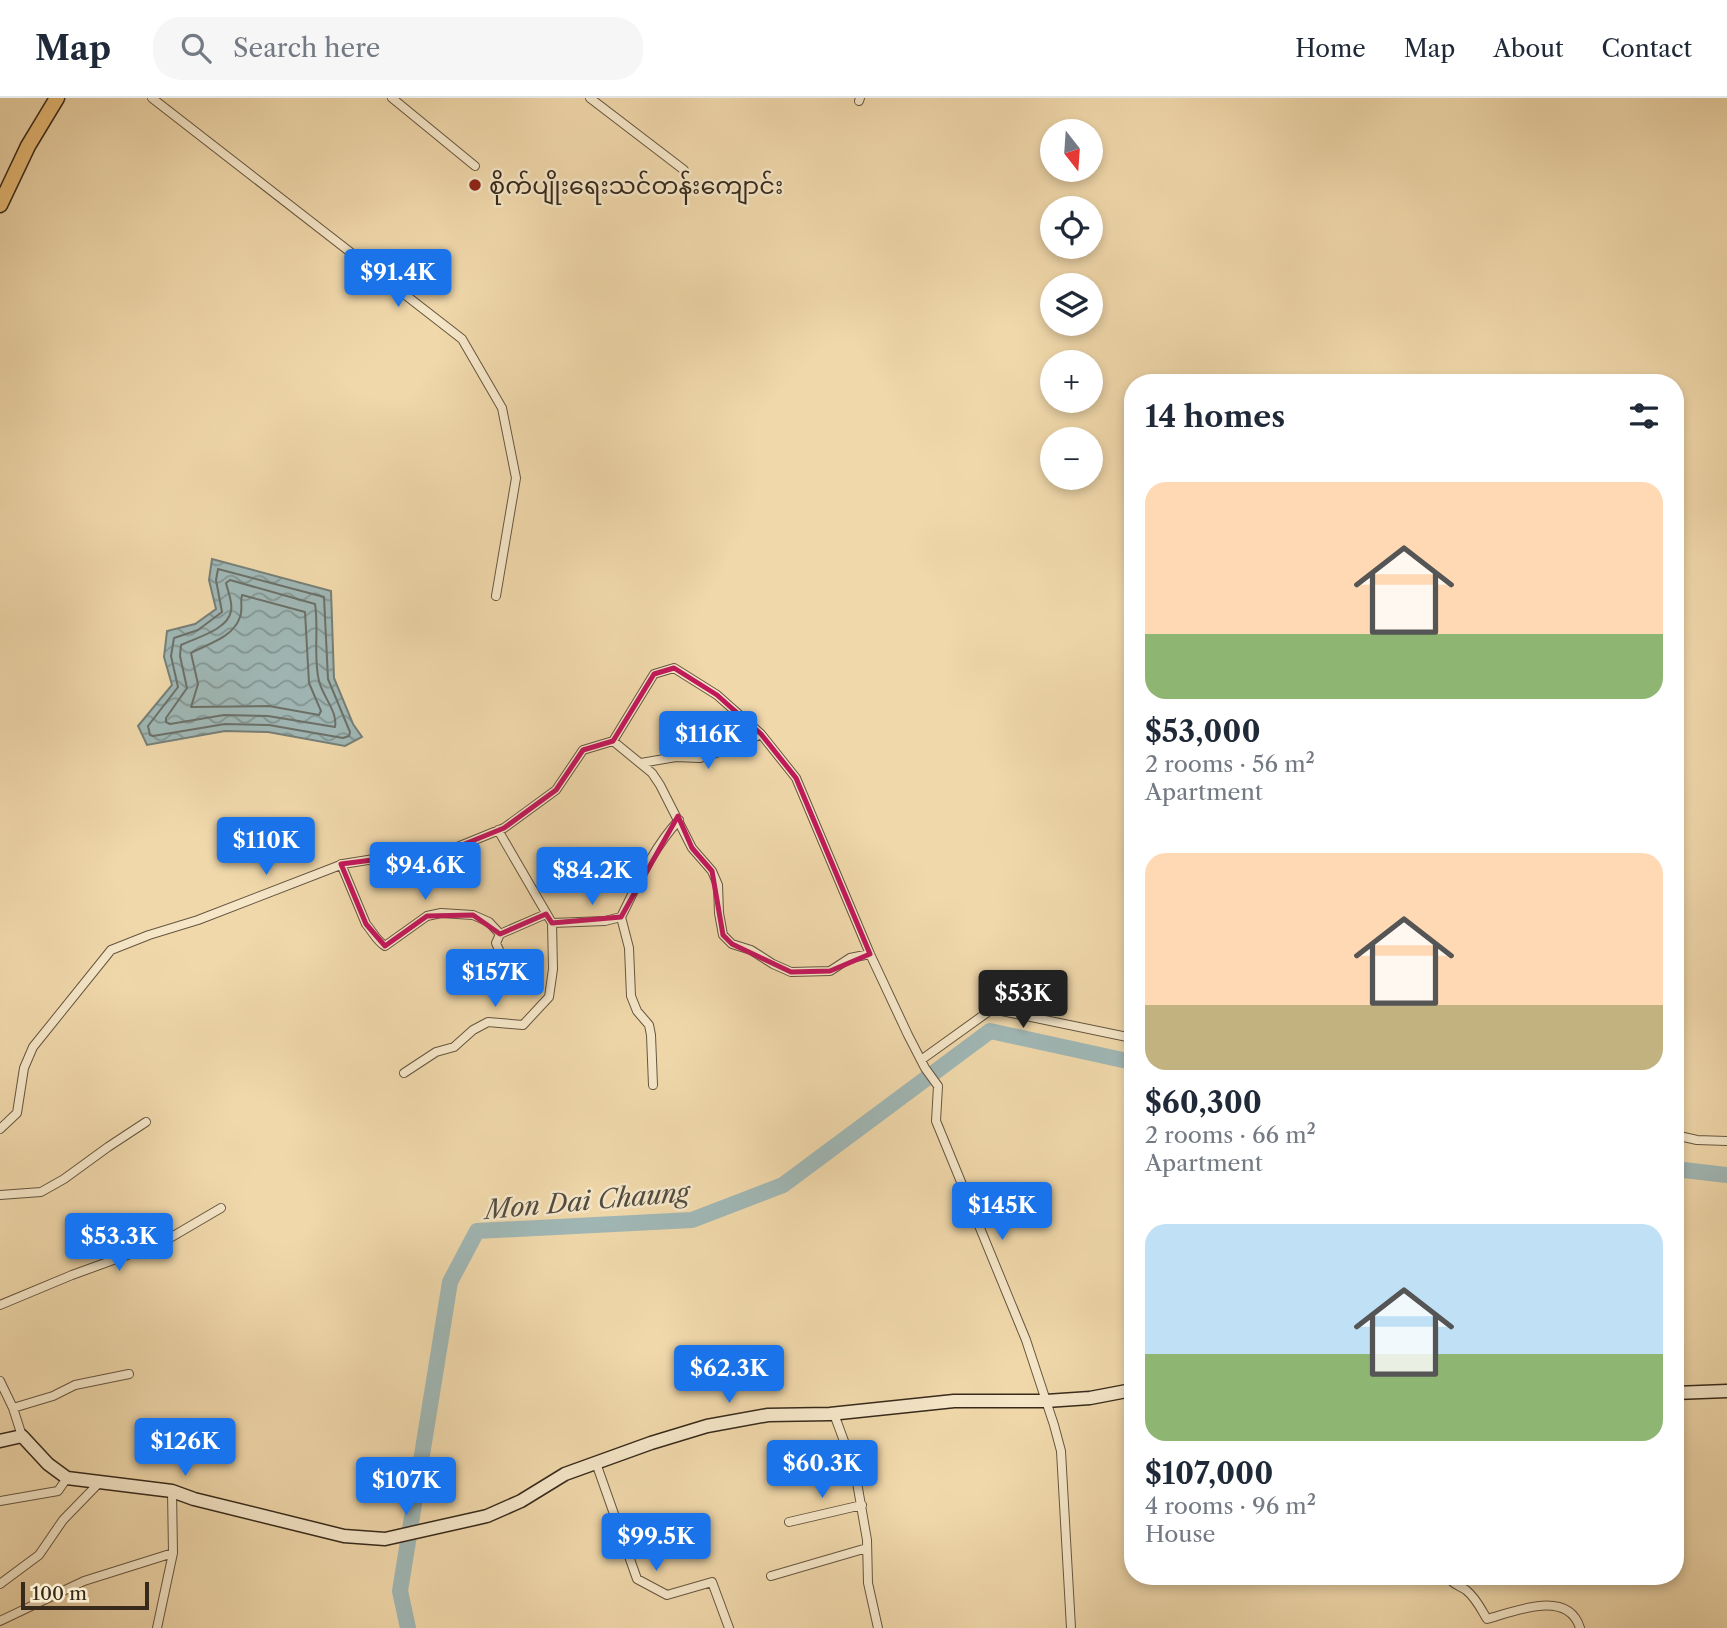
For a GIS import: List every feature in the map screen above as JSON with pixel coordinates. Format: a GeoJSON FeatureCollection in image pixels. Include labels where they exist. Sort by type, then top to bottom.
{"type":"FeatureCollection","features":[{"type":"Feature","properties":{"kind":"highway"},"geometry":{"type":"LineString","coordinates":[[0,205],[28,146],[57,98]]}},
{"type":"Feature","properties":{"kind":"street"},"geometry":{"type":"LineString","coordinates":[[152,98],[462,340],[502,408],[516,478],[496,596]]}},
{"type":"Feature","properties":{"kind":"street"},"geometry":{"type":"LineString","coordinates":[[391,98],[475,166]]}},
{"type":"Feature","properties":{"kind":"street"},"geometry":{"type":"LineString","coordinates":[[590,98],[684,170]]}},
{"type":"Feature","properties":{"kind":"street"},"geometry":{"type":"LineString","coordinates":[[0,1129],[16,1113],[24,1068],[33,1047],[111,950],[198,920],[341,864],[450,850],[498,830],[556,790],[583,750],[613,741],[654,674],[674,668],[717,695],[761,734],[796,778],[870,954],[923,1064],[938,1086],[936,1121],[1026,1340],[1060,1451],[1071,1628]]}},
{"type":"Feature","properties":{"kind":"street"},"geometry":{"type":"LineString","coordinates":[[641,763],[677,757],[700,758],[735,747],[761,734]]}},
{"type":"Feature","properties":{"kind":"street"},"geometry":{"type":"LineString","coordinates":[[613,741],[641,763],[660,785],[692,848],[712,870],[718,885],[723,935],[732,944],[751,950],[790,972],[830,971],[850,958],[870,954]]}},
{"type":"Feature","properties":{"kind":"street"},"geometry":{"type":"LineString","coordinates":[[653,1085],[651,1035],[649,1026],[631,996],[629,948],[621,918],[652,856],[679,820]]}},
{"type":"Feature","properties":{"kind":"street"},"geometry":{"type":"LineString","coordinates":[[404,1073],[436,1052],[454,1047],[473,1030],[488,1022],[523,1025],[549,997],[553,969],[552,923],[498,830]]}},
{"type":"Feature","properties":{"kind":"street"},"geometry":{"type":"LineString","coordinates":[[341,864],[366,924],[377,941],[385,946],[426,916],[441,914],[473,915],[489,922],[500,934]]}},
{"type":"Feature","properties":{"kind":"street"},"geometry":{"type":"LineString","coordinates":[[511,978],[496,943],[500,934],[547,914]]}},
{"type":"Feature","properties":{"kind":"street"},"geometry":{"type":"LineString","coordinates":[[552,923],[621,918]]}},
{"type":"Feature","properties":{"kind":"street"},"geometry":{"type":"LineString","coordinates":[[923,1064],[992,1009],[1124,1036]]}},
{"type":"Feature","properties":{"kind":"street"},"geometry":{"type":"LineString","coordinates":[[0,1195],[41,1192],[146,1122]]}},
{"type":"Feature","properties":{"kind":"street"},"geometry":{"type":"LineString","coordinates":[[1684,1137],[1727,1140]]}},
{"type":"Feature","properties":{"kind":"street"},"geometry":{"type":"LineString","coordinates":[[0,1306],[72,1275],[163,1242],[221,1208]]}},
{"type":"Feature","properties":{"kind":"street"},"geometry":{"type":"LineString","coordinates":[[13,1408],[75,1385],[129,1374]]}},
{"type":"Feature","properties":{"kind":"street"},"geometry":{"type":"LineString","coordinates":[[0,1381],[22,1436],[48,1464],[67,1478],[98,1484],[172,1491],[194,1499],[344,1536],[385,1539],[487,1516],[521,1502],[565,1474],[708,1426],[768,1415],[834,1414],[954,1401],[1046,1401],[1090,1398],[1124,1392]]}},
{"type":"Feature","properties":{"kind":"street"},"geometry":{"type":"LineString","coordinates":[[1684,1393],[1727,1391]]}},
{"type":"Feature","properties":{"kind":"street"},"geometry":{"type":"LineString","coordinates":[[834,1414],[855,1471],[862,1505],[869,1583],[878,1628]]}},
{"type":"Feature","properties":{"kind":"street"},"geometry":{"type":"LineString","coordinates":[[0,1441],[22,1436]]}},
{"type":"Feature","properties":{"kind":"street"},"geometry":{"type":"LineString","coordinates":[[596,1463],[638,1579],[667,1595],[712,1582],[729,1628]]}},
{"type":"Feature","properties":{"kind":"street"},"geometry":{"type":"LineString","coordinates":[[0,1501],[58,1491],[67,1478]]}},
{"type":"Feature","properties":{"kind":"street"},"geometry":{"type":"LineString","coordinates":[[1,1582],[39,1555],[63,1520],[98,1484]]}},
{"type":"Feature","properties":{"kind":"street"},"geometry":{"type":"LineString","coordinates":[[157,1628],[173,1553],[172,1491]]}},
{"type":"Feature","properties":{"kind":"street"},"geometry":{"type":"LineString","coordinates":[[789,1522],[862,1505]]}},
{"type":"Feature","properties":{"kind":"street"},"geometry":{"type":"LineString","coordinates":[[771,1576],[867,1548]]}},
{"type":"Feature","properties":{"kind":"street"},"geometry":{"type":"LineString","coordinates":[[0,1622],[84,1581],[173,1553]]}},
{"type":"Feature","properties":{"kind":"street"},"geometry":{"type":"LineString","coordinates":[[1456,1585],[1466,1590],[1478,1602],[1488,1624],[1530,1608],[1564,1607],[1576,1615],[1580,1628]]}},
{"type":"Feature","properties":{"kind":"highlighted area"},"geometry":{"type":"Polygon","coordinates":[[[674,668],[717,695],[761,734],[796,778],[870,954],[830,971],[791,972],[732,944],[723,935],[712,871],[692,848],[678,816],[621,917],[552,923],[546,914],[500,934],[473,915],[427,916],[385,946],[366,924],[341,864],[450,850],[504,828],[556,790],[583,750],[613,741],[654,674],[674,668]]]}},
{"type":"Feature","properties":{"kind":"water"},"geometry":{"type":"Polygon","coordinates":[[[212,559],[331,591],[334,678],[353,724],[362,737],[345,746],[268,732],[225,731],[147,745],[138,726],[172,685],[164,657],[167,631],[195,624],[216,609],[209,580],[212,559]]]}},
{"type":"Feature","properties":{"kind":"waterway","name":"Mon Dai Chaung"},"geometry":{"type":"LineString","coordinates":[[408,1628],[400,1591],[450,1282],[477,1231],[692,1220],[783,1185],[990,1031],[1124,1060]]}},
{"type":"Feature","properties":{"kind":"waterway","name":"Mon Dai Chaung"},"geometry":{"type":"LineString","coordinates":[[1684,1170],[1727,1175]]}},
{"type":"Feature","properties":{"kind":"place","name":"စိုက်ပျိုးရေးသင်တန်းကျောင်း"},"geometry":{"type":"Point","coordinates":[475,185]}}]}
